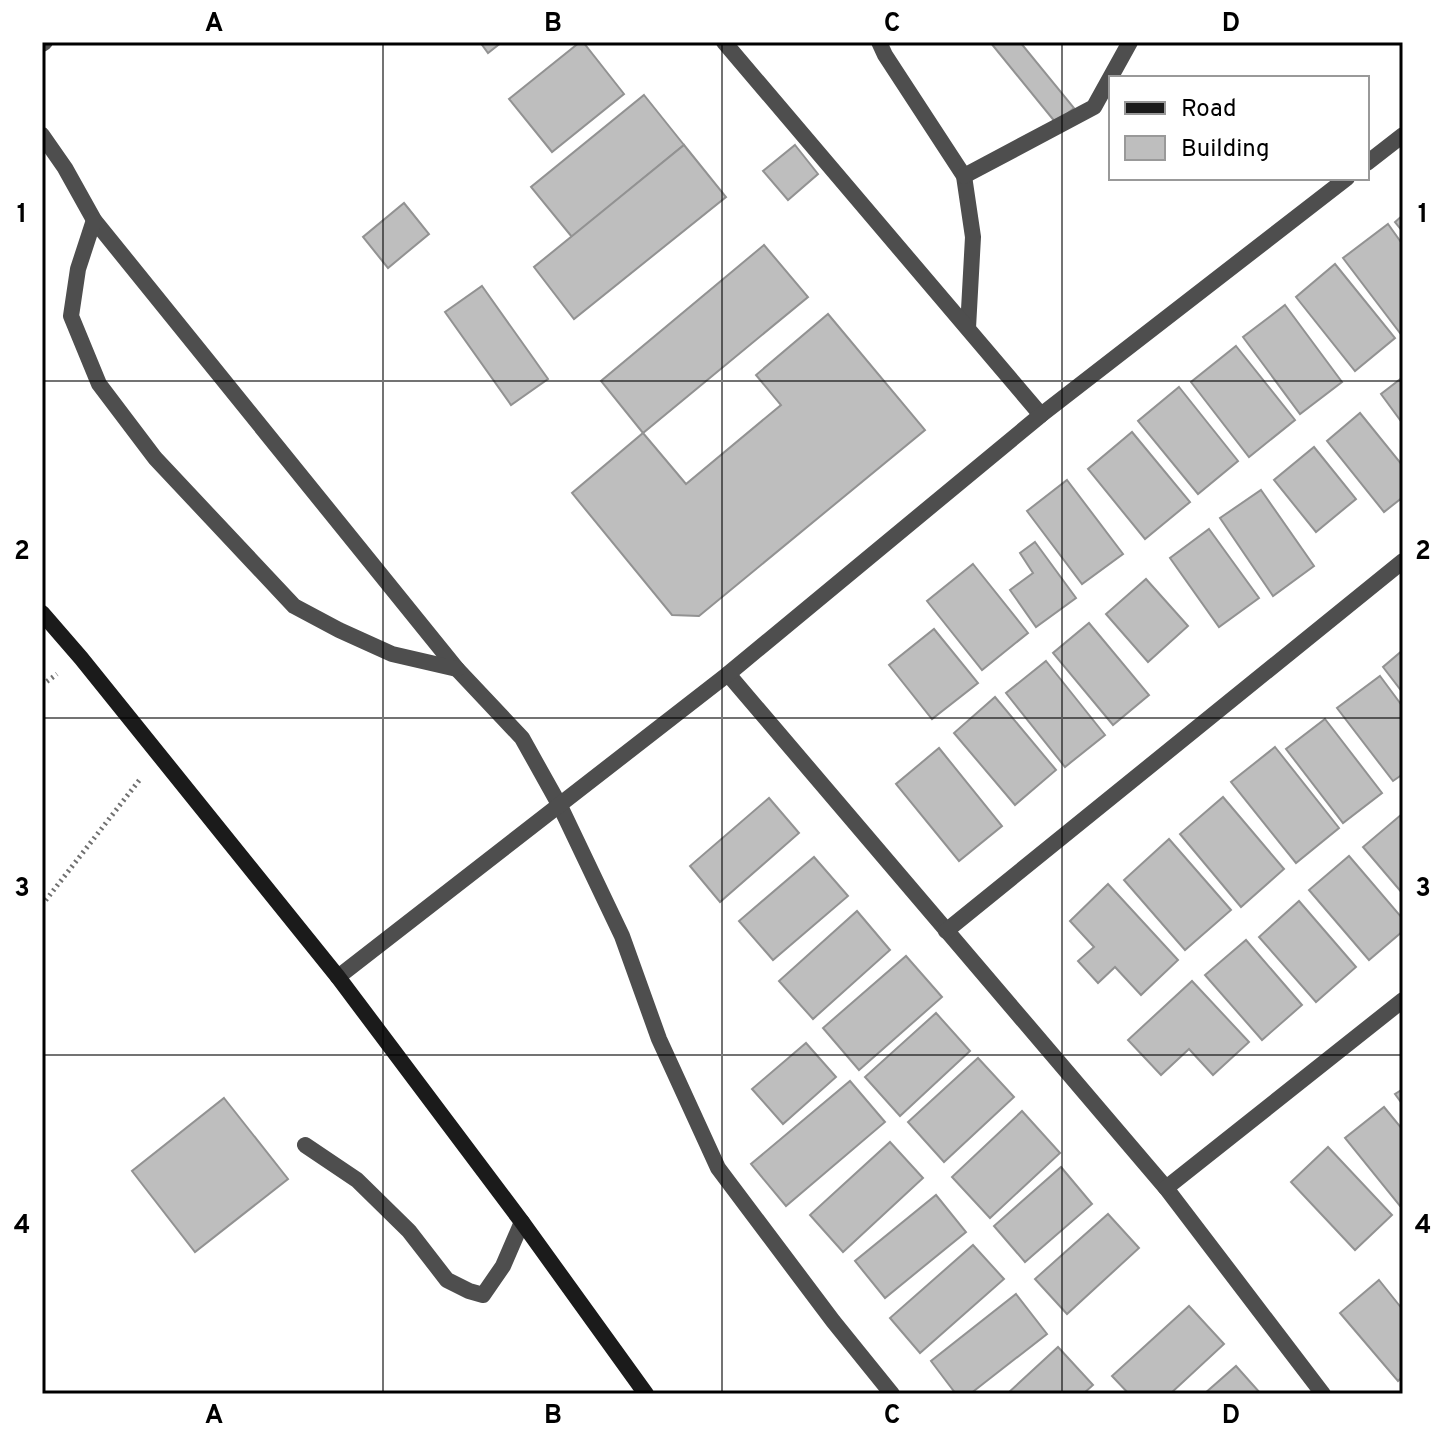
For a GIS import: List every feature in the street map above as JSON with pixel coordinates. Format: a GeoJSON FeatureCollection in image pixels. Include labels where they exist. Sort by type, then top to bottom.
{"type":"FeatureCollection","features":[{"type":"Feature","properties":{"kind":"street"},"geometry":{"type":"LineString","coordinates":[[724,42],[1041,415]]}},
{"type":"Feature","properties":{"kind":"street"},"geometry":{"type":"LineString","coordinates":[[879,42],[964,176],[973,237],[968,328]]}},
{"type":"Feature","properties":{"kind":"street"},"geometry":{"type":"LineString","coordinates":[[1111,76],[1130,42]]}},
{"type":"Feature","properties":{"kind":"street"},"geometry":{"type":"LineString","coordinates":[[964,176],[1094,107],[1109,80]]}},
{"type":"Feature","properties":{"kind":"street"},"geometry":{"type":"LineString","coordinates":[[42,135],[94,220],[457,669],[522,738],[560,806],[622,936],[659,1039],[718,1168],[892,1394]]}},
{"type":"Feature","properties":{"kind":"street"},"geometry":{"type":"LineString","coordinates":[[1369,161],[1403,135]]}},
{"type":"Feature","properties":{"kind":"street"},"geometry":{"type":"LineString","coordinates":[[338,977],[728,674],[1041,415],[1344,180]]}},
{"type":"Feature","properties":{"kind":"street"},"geometry":{"type":"LineString","coordinates":[[94,220],[78,269],[71,316],[99,384],[155,458],[294,606],[392,654],[457,669]]}},
{"type":"Feature","properties":{"kind":"street"},"geometry":{"type":"LineString","coordinates":[[946,931],[1403,561]]}},
{"type":"Feature","properties":{"kind":"street"},"geometry":{"type":"LineString","coordinates":[[42,613],[338,977],[522,1222],[646,1394]]}},
{"type":"Feature","properties":{"kind":"street"},"geometry":{"type":"LineString","coordinates":[[728,674],[1166,1188],[1323,1394]]}},
{"type":"Feature","properties":{"kind":"street"},"geometry":{"type":"LineString","coordinates":[[1166,1188],[1403,1000]]}},
{"type":"Feature","properties":{"kind":"street"},"geometry":{"type":"LineString","coordinates":[[305,1145],[357,1180],[409,1231],[447,1280],[469,1291],[483,1295],[503,1266],[522,1222]]}},
{"type":"Feature","properties":{"kind":"path"},"geometry":{"type":"LineString","coordinates":[[42,905],[159,756]]}},
{"type":"Feature","properties":{"kind":"building"},"geometry":{"type":"Polygon","coordinates":[[[480,42],[502,42],[488,53],[480,42]]]}},
{"type":"Feature","properties":{"kind":"building"},"geometry":{"type":"Polygon","coordinates":[[[580,42],[624,94],[552,152],[509,99],[580,42]]]}},
{"type":"Feature","properties":{"kind":"building"},"geometry":{"type":"Polygon","coordinates":[[[990,42],[1020,42],[1074,108],[1056,123],[990,42]]]}},
{"type":"Feature","properties":{"kind":"building"},"geometry":{"type":"Polygon","coordinates":[[[644,95],[684,145],[572,237],[531,187],[644,95]]]}},
{"type":"Feature","properties":{"kind":"building"},"geometry":{"type":"Polygon","coordinates":[[[684,145],[726,197],[574,319],[534,267],[684,145]]]}},
{"type":"Feature","properties":{"kind":"building"},"geometry":{"type":"Polygon","coordinates":[[[795,145],[818,174],[788,200],[763,171],[795,145]]]}},
{"type":"Feature","properties":{"kind":"building"},"geometry":{"type":"Polygon","coordinates":[[[404,203],[429,234],[388,268],[363,237],[404,203]]]}},
{"type":"Feature","properties":{"kind":"building"},"geometry":{"type":"Polygon","coordinates":[[[1403,215],[1403,232],[1395,222],[1403,215]]]}},
{"type":"Feature","properties":{"kind":"building"},"geometry":{"type":"Polygon","coordinates":[[[1388,224],[1403,245],[1403,330],[1400,333],[1343,258],[1388,224]]]}},
{"type":"Feature","properties":{"kind":"building"},"geometry":{"type":"Polygon","coordinates":[[[764,245],[808,297],[643,433],[601,381],[764,245]]]}},
{"type":"Feature","properties":{"kind":"building"},"geometry":{"type":"Polygon","coordinates":[[[1335,264],[1395,338],[1355,371],[1296,297],[1335,264]]]}},
{"type":"Feature","properties":{"kind":"building"},"geometry":{"type":"Polygon","coordinates":[[[482,286],[548,379],[511,405],[445,312],[482,286]]]}},
{"type":"Feature","properties":{"kind":"building"},"geometry":{"type":"Polygon","coordinates":[[[1285,305],[1342,382],[1300,414],[1243,337],[1285,305]]]}},
{"type":"Feature","properties":{"kind":"building"},"geometry":{"type":"Polygon","coordinates":[[[828,314],[925,430],[699,616],[672,615],[572,493],[643,433],[686,484],[781,405],[756,375],[828,314]]]}},
{"type":"Feature","properties":{"kind":"building"},"geometry":{"type":"Polygon","coordinates":[[[1236,346],[1295,420],[1249,457],[1191,382],[1236,346]]]}},
{"type":"Feature","properties":{"kind":"building"},"geometry":{"type":"Polygon","coordinates":[[[1403,377],[1403,424],[1381,394],[1403,377]]]}},
{"type":"Feature","properties":{"kind":"building"},"geometry":{"type":"Polygon","coordinates":[[[1179,387],[1238,461],[1198,494],[1138,421],[1179,387]]]}},
{"type":"Feature","properties":{"kind":"building"},"geometry":{"type":"Polygon","coordinates":[[[1360,413],[1403,466],[1403,497],[1384,512],[1327,441],[1360,413]]]}},
{"type":"Feature","properties":{"kind":"building"},"geometry":{"type":"Polygon","coordinates":[[[1132,432],[1190,502],[1145,539],[1088,469],[1132,432]]]}},
{"type":"Feature","properties":{"kind":"building"},"geometry":{"type":"Polygon","coordinates":[[[1314,447],[1356,499],[1316,532],[1274,480],[1314,447]]]}},
{"type":"Feature","properties":{"kind":"building"},"geometry":{"type":"Polygon","coordinates":[[[1067,480],[1123,554],[1082,584],[1027,511],[1067,480]]]}},
{"type":"Feature","properties":{"kind":"building"},"geometry":{"type":"Polygon","coordinates":[[[1261,490],[1314,566],[1273,596],[1220,518],[1261,490]]]}},
{"type":"Feature","properties":{"kind":"building"},"geometry":{"type":"Polygon","coordinates":[[[1209,529],[1259,598],[1219,627],[1170,558],[1209,529]]]}},
{"type":"Feature","properties":{"kind":"building"},"geometry":{"type":"Polygon","coordinates":[[[1035,542],[1076,598],[1036,627],[1010,590],[1033,573],[1020,553],[1035,542]]]}},
{"type":"Feature","properties":{"kind":"building"},"geometry":{"type":"Polygon","coordinates":[[[973,564],[1028,633],[982,670],[927,601],[973,564]]]}},
{"type":"Feature","properties":{"kind":"building"},"geometry":{"type":"Polygon","coordinates":[[[1146,579],[1188,626],[1148,662],[1106,614],[1146,579]]]}},
{"type":"Feature","properties":{"kind":"building"},"geometry":{"type":"Polygon","coordinates":[[[1089,623],[1149,695],[1113,725],[1053,653],[1089,623]]]}},
{"type":"Feature","properties":{"kind":"building"},"geometry":{"type":"Polygon","coordinates":[[[934,629],[978,683],[932,719],[889,665],[934,629]]]}},
{"type":"Feature","properties":{"kind":"building"},"geometry":{"type":"Polygon","coordinates":[[[1403,650],[1403,693],[1383,667],[1403,650]]]}},
{"type":"Feature","properties":{"kind":"building"},"geometry":{"type":"Polygon","coordinates":[[[1046,661],[1105,735],[1065,767],[1006,693],[1046,661]]]}},
{"type":"Feature","properties":{"kind":"building"},"geometry":{"type":"Polygon","coordinates":[[[1380,676],[1403,707],[1403,774],[1393,781],[1337,708],[1380,676]]]}},
{"type":"Feature","properties":{"kind":"building"},"geometry":{"type":"Polygon","coordinates":[[[995,697],[1056,770],[1015,805],[954,733],[995,697]]]}},
{"type":"Feature","properties":{"kind":"building"},"geometry":{"type":"Polygon","coordinates":[[[1325,719],[1382,793],[1343,823],[1286,749],[1325,719]]]}},
{"type":"Feature","properties":{"kind":"building"},"geometry":{"type":"Polygon","coordinates":[[[1275,747],[1339,828],[1296,863],[1231,782],[1275,747]]]}},
{"type":"Feature","properties":{"kind":"building"},"geometry":{"type":"Polygon","coordinates":[[[939,748],[1002,826],[959,861],[896,784],[939,748]]]}},
{"type":"Feature","properties":{"kind":"building"},"geometry":{"type":"Polygon","coordinates":[[[1223,797],[1284,869],[1241,907],[1180,834],[1223,797]]]}},
{"type":"Feature","properties":{"kind":"building"},"geometry":{"type":"Polygon","coordinates":[[[769,798],[799,833],[720,902],[690,866],[769,798]]]}},
{"type":"Feature","properties":{"kind":"building"},"geometry":{"type":"Polygon","coordinates":[[[1403,816],[1403,894],[1363,847],[1403,816]]]}},
{"type":"Feature","properties":{"kind":"building"},"geometry":{"type":"Polygon","coordinates":[[[1169,839],[1231,910],[1185,950],[1124,880],[1169,839]]]}},
{"type":"Feature","properties":{"kind":"building"},"geometry":{"type":"Polygon","coordinates":[[[1349,856],[1403,919],[1403,931],[1369,960],[1309,890],[1349,856]]]}},
{"type":"Feature","properties":{"kind":"building"},"geometry":{"type":"Polygon","coordinates":[[[814,857],[848,896],[773,960],[739,921],[814,857]]]}},
{"type":"Feature","properties":{"kind":"building"},"geometry":{"type":"Polygon","coordinates":[[[1108,884],[1178,960],[1141,995],[1115,967],[1098,983],[1078,961],[1094,947],[1070,921],[1108,884]]]}},
{"type":"Feature","properties":{"kind":"building"},"geometry":{"type":"Polygon","coordinates":[[[1299,901],[1356,967],[1316,1002],[1259,937],[1299,901]]]}},
{"type":"Feature","properties":{"kind":"building"},"geometry":{"type":"Polygon","coordinates":[[[857,911],[890,950],[813,1019],[779,981],[857,911]]]}},
{"type":"Feature","properties":{"kind":"building"},"geometry":{"type":"Polygon","coordinates":[[[1246,940],[1302,1005],[1262,1040],[1205,975],[1246,940]]]}},
{"type":"Feature","properties":{"kind":"building"},"geometry":{"type":"Polygon","coordinates":[[[906,956],[942,997],[859,1070],[823,1028],[906,956]]]}},
{"type":"Feature","properties":{"kind":"building"},"geometry":{"type":"Polygon","coordinates":[[[1192,981],[1249,1042],[1213,1075],[1189,1049],[1161,1075],[1128,1040],[1192,981]]]}},
{"type":"Feature","properties":{"kind":"building"},"geometry":{"type":"Polygon","coordinates":[[[936,1013],[970,1051],[900,1116],[865,1077],[936,1013]]]}},
{"type":"Feature","properties":{"kind":"building"},"geometry":{"type":"Polygon","coordinates":[[[806,1043],[836,1077],[783,1124],[752,1089],[806,1043]]]}},
{"type":"Feature","properties":{"kind":"building"},"geometry":{"type":"Polygon","coordinates":[[[978,1058],[1014,1097],[944,1162],[908,1122],[978,1058]]]}},
{"type":"Feature","properties":{"kind":"building"},"geometry":{"type":"Polygon","coordinates":[[[850,1081],[885,1122],[786,1206],[751,1164],[850,1081]]]}},
{"type":"Feature","properties":{"kind":"building"},"geometry":{"type":"Polygon","coordinates":[[[1403,1089],[1403,1105],[1395,1094],[1403,1089]]]}},
{"type":"Feature","properties":{"kind":"building"},"geometry":{"type":"Polygon","coordinates":[[[224,1098],[288,1179],[195,1252],[132,1171],[224,1098]]]}},
{"type":"Feature","properties":{"kind":"building"},"geometry":{"type":"Polygon","coordinates":[[[1384,1107],[1403,1130],[1403,1204],[1400,1206],[1345,1138],[1384,1107]]]}},
{"type":"Feature","properties":{"kind":"building"},"geometry":{"type":"Polygon","coordinates":[[[1022,1111],[1060,1153],[990,1218],[952,1177],[1022,1111]]]}},
{"type":"Feature","properties":{"kind":"building"},"geometry":{"type":"Polygon","coordinates":[[[890,1142],[923,1178],[843,1252],[810,1215],[890,1142]]]}},
{"type":"Feature","properties":{"kind":"building"},"geometry":{"type":"Polygon","coordinates":[[[1328,1147],[1392,1215],[1355,1250],[1291,1182],[1328,1147]]]}},
{"type":"Feature","properties":{"kind":"building"},"geometry":{"type":"Polygon","coordinates":[[[1061,1167],[1092,1204],[1025,1262],[994,1226],[1061,1167]]]}},
{"type":"Feature","properties":{"kind":"building"},"geometry":{"type":"Polygon","coordinates":[[[936,1195],[966,1232],[885,1298],[855,1261],[936,1195]]]}},
{"type":"Feature","properties":{"kind":"building"},"geometry":{"type":"Polygon","coordinates":[[[1108,1214],[1139,1248],[1067,1314],[1035,1279],[1108,1214]]]}},
{"type":"Feature","properties":{"kind":"building"},"geometry":{"type":"Polygon","coordinates":[[[973,1245],[1004,1279],[920,1353],[890,1318],[973,1245]]]}},
{"type":"Feature","properties":{"kind":"building"},"geometry":{"type":"Polygon","coordinates":[[[1379,1280],[1403,1310],[1403,1376],[1398,1381],[1340,1313],[1379,1280]]]}},
{"type":"Feature","properties":{"kind":"building"},"geometry":{"type":"Polygon","coordinates":[[[1016,1294],[1047,1334],[970,1394],[956,1394],[931,1361],[1016,1294]]]}},
{"type":"Feature","properties":{"kind":"building"},"geometry":{"type":"Polygon","coordinates":[[[1189,1306],[1224,1344],[1170,1394],[1129,1394],[1112,1376],[1189,1306]]]}},
{"type":"Feature","properties":{"kind":"building"},"geometry":{"type":"Polygon","coordinates":[[[1058,1347],[1093,1385],[1083,1394],[1007,1394],[1058,1347]]]}},
{"type":"Feature","properties":{"kind":"building"},"geometry":{"type":"Polygon","coordinates":[[[1236,1366],[1261,1394],[1204,1394],[1236,1366]]]}}]}
